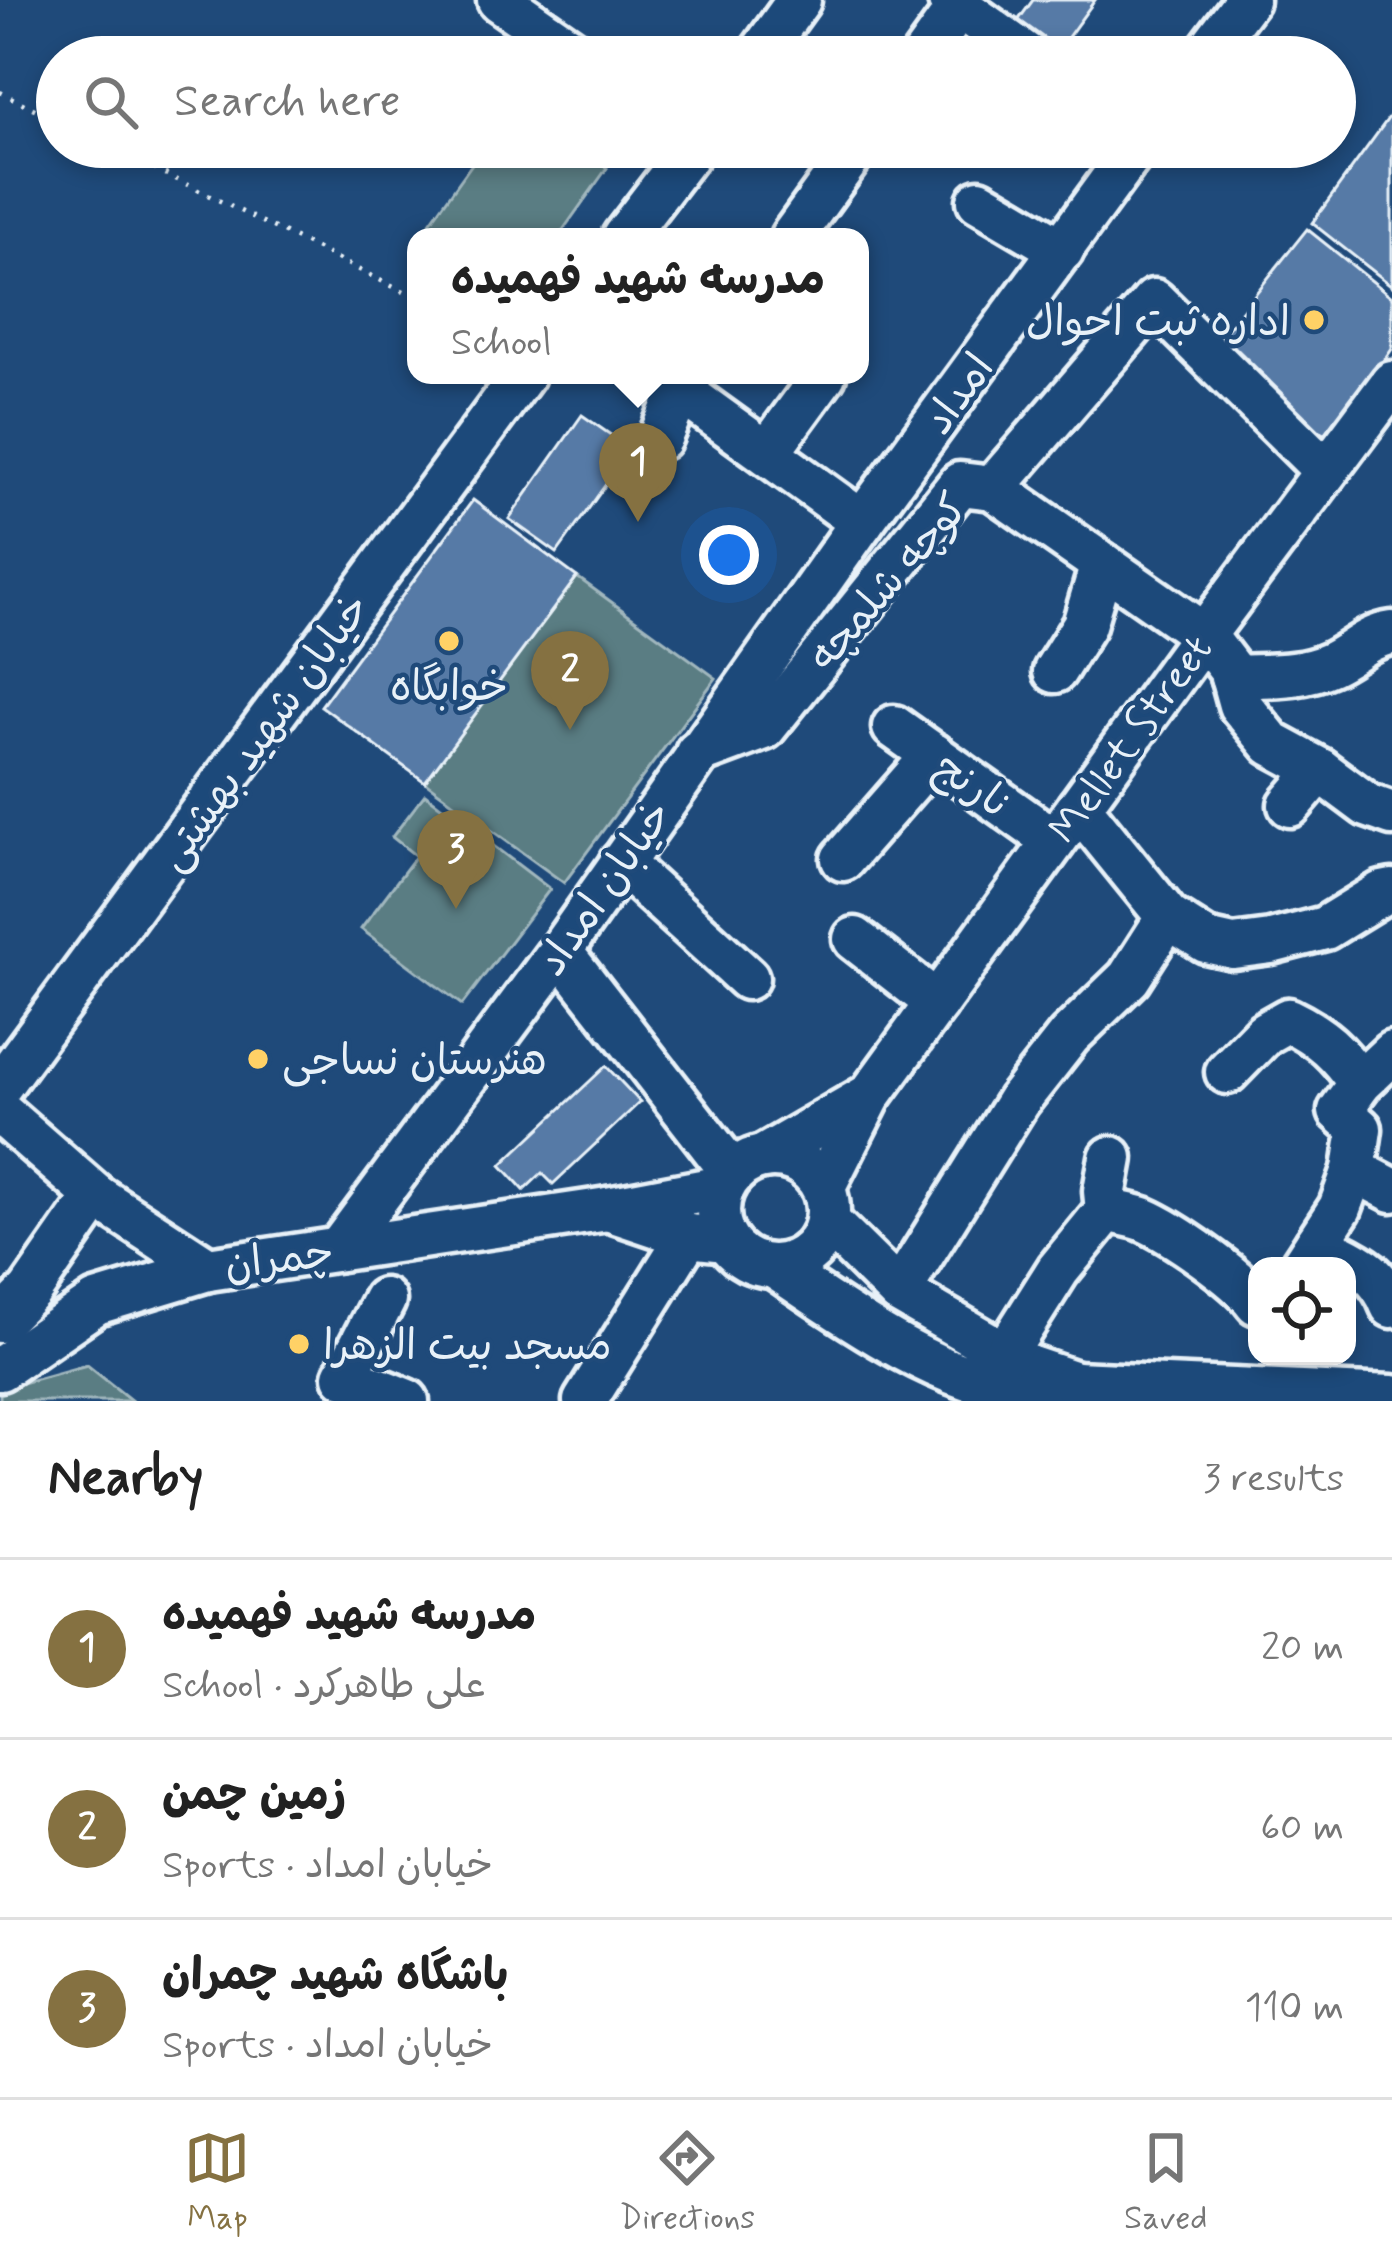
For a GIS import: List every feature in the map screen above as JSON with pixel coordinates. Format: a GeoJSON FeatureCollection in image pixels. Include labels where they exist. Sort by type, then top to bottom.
{"type":"FeatureCollection","features":[{"type":"Feature","properties":{"kind":"street"},"geometry":{"type":"LineString","coordinates":[[500,0],[551,36]]}},
{"type":"Feature","properties":{"kind":"street"},"geometry":{"type":"LineString","coordinates":[[773,36],[800,0]]}},
{"type":"Feature","properties":{"kind":"street"},"geometry":{"type":"LineString","coordinates":[[1220,36],[1247,0]]}},
{"type":"Feature","properties":{"kind":"street"},"geometry":{"type":"LineString","coordinates":[[935,36],[955,3],[1000,36]]}},
{"type":"Feature","properties":{"kind":"street"},"geometry":{"type":"LineString","coordinates":[[631,228],[677,168]]}},
{"type":"Feature","properties":{"kind":"street"},"geometry":{"type":"LineString","coordinates":[[798,228],[842,168]]}},
{"type":"Feature","properties":{"kind":"street","name":"امداد"},"geometry":{"type":"LineString","coordinates":[[862,522],[1121,168]]}},
{"type":"Feature","properties":{"kind":"street"},"geometry":{"type":"LineString","coordinates":[[979,201],[1062,250]]}},
{"type":"Feature","properties":{"kind":"street"},"geometry":{"type":"LineString","coordinates":[[993,488],[1154,301],[1326,471]]}},
{"type":"Feature","properties":{"kind":"street","name":"Mellet Street"},"geometry":{"type":"LineString","coordinates":[[870,1095],[1392,382]]}},
{"type":"Feature","properties":{"kind":"street","name":"خیابان شهید بهشتی"},"geometry":{"type":"LineString","coordinates":[[0,1087],[517,384]]}},
{"type":"Feature","properties":{"kind":"street"},"geometry":{"type":"LineString","coordinates":[[660,438],[676,384]]}},
{"type":"Feature","properties":{"kind":"street"},"geometry":{"type":"LineString","coordinates":[[682,384],[862,522]]}},
{"type":"Feature","properties":{"kind":"street"},"geometry":{"type":"LineString","coordinates":[[767,453],[817,384]]}},
{"type":"Feature","properties":{"kind":"street","name":"کوچه شلمچه"},"geometry":{"type":"LineString","coordinates":[[697,753],[764,728],[960,484],[993,488],[1204,635]]}},
{"type":"Feature","properties":{"kind":"street","name":"خیابان امداد"},"geometry":{"type":"LineString","coordinates":[[340,1249],[560,951],[862,522]]}},
{"type":"Feature","properties":{"kind":"street"},"geometry":{"type":"LineString","coordinates":[[1055,671],[1084,625],[1102,564]]}},
{"type":"Feature","properties":{"kind":"street"},"geometry":{"type":"LineString","coordinates":[[1232,677],[1305,673],[1392,633]]}},
{"type":"Feature","properties":{"kind":"street"},"geometry":{"type":"LineString","coordinates":[[1204,635],[1230,668],[1240,705],[1271,744],[1320,770],[1367,805],[1392,814]]}},
{"type":"Feature","properties":{"kind":"street","name":"نارنج"},"geometry":{"type":"LineString","coordinates":[[894,727],[934,755],[1067,824],[1168,917]]}},
{"type":"Feature","properties":{"kind":"street"},"geometry":{"type":"LineString","coordinates":[[844,860],[934,755]]}},
{"type":"Feature","properties":{"kind":"street"},"geometry":{"type":"LineString","coordinates":[[1290,805],[1320,770]]}},
{"type":"Feature","properties":{"kind":"street"},"geometry":{"type":"LineString","coordinates":[[621,862],[747,978]]}},
{"type":"Feature","properties":{"kind":"street"},"geometry":{"type":"LineString","coordinates":[[899,1292],[1018,1101],[1070,1036],[1129,978],[1168,917],[1206,941],[1233,947],[1325,928],[1392,891]]}},
{"type":"Feature","properties":{"kind":"street"},"geometry":{"type":"LineString","coordinates":[[855,939],[937,1003]]}},
{"type":"Feature","properties":{"kind":"street"},"geometry":{"type":"LineString","coordinates":[[560,951],[740,1172]]}},
{"type":"Feature","properties":{"kind":"street"},"geometry":{"type":"LineString","coordinates":[[1227,1072],[1265,1033],[1288,1020],[1339,1053],[1360,1083]]}},
{"type":"Feature","properties":{"kind":"street"},"geometry":{"type":"LineString","coordinates":[[1392,1053],[1360,1083],[1340,1111],[1360,1129],[1354,1170],[1340,1208],[1309,1255],[1368,1271],[1384,1285],[1392,1306]]}},
{"type":"Feature","properties":{"kind":"street"},"geometry":{"type":"LineString","coordinates":[[585,1401],[719,1222],[718,1204],[740,1172],[870,1095]]}},
{"type":"Feature","properties":{"kind":"street"},"geometry":{"type":"LineString","coordinates":[[775,1267],[808,1252],[820,1238],[826,1204],[870,1095]]}},
{"type":"Feature","properties":{"kind":"street","name":"چمران"},"geometry":{"type":"LineString","coordinates":[[0,1112],[95,1196],[208,1269],[608,1209],[740,1172]]}},
{"type":"Feature","properties":{"kind":"street"},"geometry":{"type":"LineString","coordinates":[[740,1172],[781,1156],[798,1162],[812,1172],[826,1204],[899,1292],[1028,1367],[1075,1383]]}},
{"type":"Feature","properties":{"kind":"street"},"geometry":{"type":"LineString","coordinates":[[1005,1354],[1058,1270],[1106,1210],[1111,1158]]}},
{"type":"Feature","properties":{"kind":"street"},"geometry":{"type":"LineString","coordinates":[[1354,1170],[1392,1190]]}},
{"type":"Feature","properties":{"kind":"street"},"geometry":{"type":"LineString","coordinates":[[0,1321],[30,1291],[95,1196]]}},
{"type":"Feature","properties":{"kind":"street"},"geometry":{"type":"LineString","coordinates":[[608,1209],[707,1238],[755,1263],[775,1267],[929,1363],[990,1385],[1021,1389],[1075,1383],[1355,1396]]}},
{"type":"Feature","properties":{"kind":"street"},"geometry":{"type":"LineString","coordinates":[[1106,1210],[1143,1219],[1248,1290]]}},
{"type":"Feature","properties":{"kind":"street"},"geometry":{"type":"LineString","coordinates":[[0,1369],[95,1303],[208,1269]]}},
{"type":"Feature","properties":{"kind":"street"},"geometry":{"type":"LineString","coordinates":[[384,1300],[345,1376],[406,1401]]}},
{"type":"Feature","properties":{"kind":"street"},"geometry":{"type":"LineString","coordinates":[[1308,1365],[1355,1396]]}},
{"type":"Feature","properties":{"kind":"path"},"geometry":{"type":"LineString","coordinates":[[0,92],[36,110]]}},
{"type":"Feature","properties":{"kind":"path"},"geometry":{"type":"LineString","coordinates":[[153,168],[407,294]]}},
{"type":"Feature","properties":{"kind":"green space"},"geometry":{"type":"Polygon","coordinates":[[[469,168],[607,168],[564,228],[426,228],[469,168]]]}},
{"type":"Feature","properties":{"kind":"green space"},"geometry":{"type":"Polygon","coordinates":[[[577,577],[716,678],[564,883],[425,782],[577,577]]]}},
{"type":"Feature","properties":{"kind":"green space"},"geometry":{"type":"Polygon","coordinates":[[[425,794],[550,889],[462,1005],[361,929],[416,856],[392,837],[425,794]]]}},
{"type":"Feature","properties":{"kind":"green space"},"geometry":{"type":"Polygon","coordinates":[[[87,1365],[132,1401],[0,1401],[0,1389],[87,1365]]]}},
{"type":"Feature","properties":{"kind":"building"},"geometry":{"type":"Polygon","coordinates":[[[1033,0],[1095,0],[1069,36],[1037,36],[1017,22],[1033,0]]]}},
{"type":"Feature","properties":{"kind":"building"},"geometry":{"type":"Polygon","coordinates":[[[1392,113],[1392,286],[1312,223],[1392,113]]]}},
{"type":"Feature","properties":{"kind":"building","name":"اداره ثبت احوال"},"geometry":{"type":"Polygon","coordinates":[[[1307,229],[1392,297],[1392,349],[1327,444],[1217,342],[1307,229]]]}},
{"type":"Feature","properties":{"kind":"building"},"geometry":{"type":"Polygon","coordinates":[[[582,415],[631,449],[557,553],[509,519],[582,415]]]}},
{"type":"Feature","properties":{"kind":"building","name":"خوابگاه"},"geometry":{"type":"Polygon","coordinates":[[[473,500],[577,577],[425,782],[321,706],[473,500]]]}},
{"type":"Feature","properties":{"kind":"building"},"geometry":{"type":"Polygon","coordinates":[[[606,1066],[640,1102],[553,1184],[542,1173],[524,1190],[501,1165],[606,1066]]]}},
{"type":"Feature","properties":{"kind":"place","name":"اداره ثبت احوال"},"geometry":{"type":"Point","coordinates":[1314,320]}},
{"type":"Feature","properties":{"kind":"place","name":"مدرسه شهید فهمیده"},"geometry":{"type":"Point","coordinates":[638,522]}},
{"type":"Feature","properties":{"kind":"place","name":"خوابگاه"},"geometry":{"type":"Point","coordinates":[449,641]}},
{"type":"Feature","properties":{"kind":"place","name":"زمین چمن"},"geometry":{"type":"Point","coordinates":[570,730]}},
{"type":"Feature","properties":{"kind":"place","name":"باشگاه شهید چمران"},"geometry":{"type":"Point","coordinates":[456,909]}},
{"type":"Feature","properties":{"kind":"place","name":"هنرستان نساجی"},"geometry":{"type":"Point","coordinates":[258,1059]}},
{"type":"Feature","properties":{"kind":"place","name":"مسجد بیت الزهرا"},"geometry":{"type":"Point","coordinates":[299,1344]}}]}
